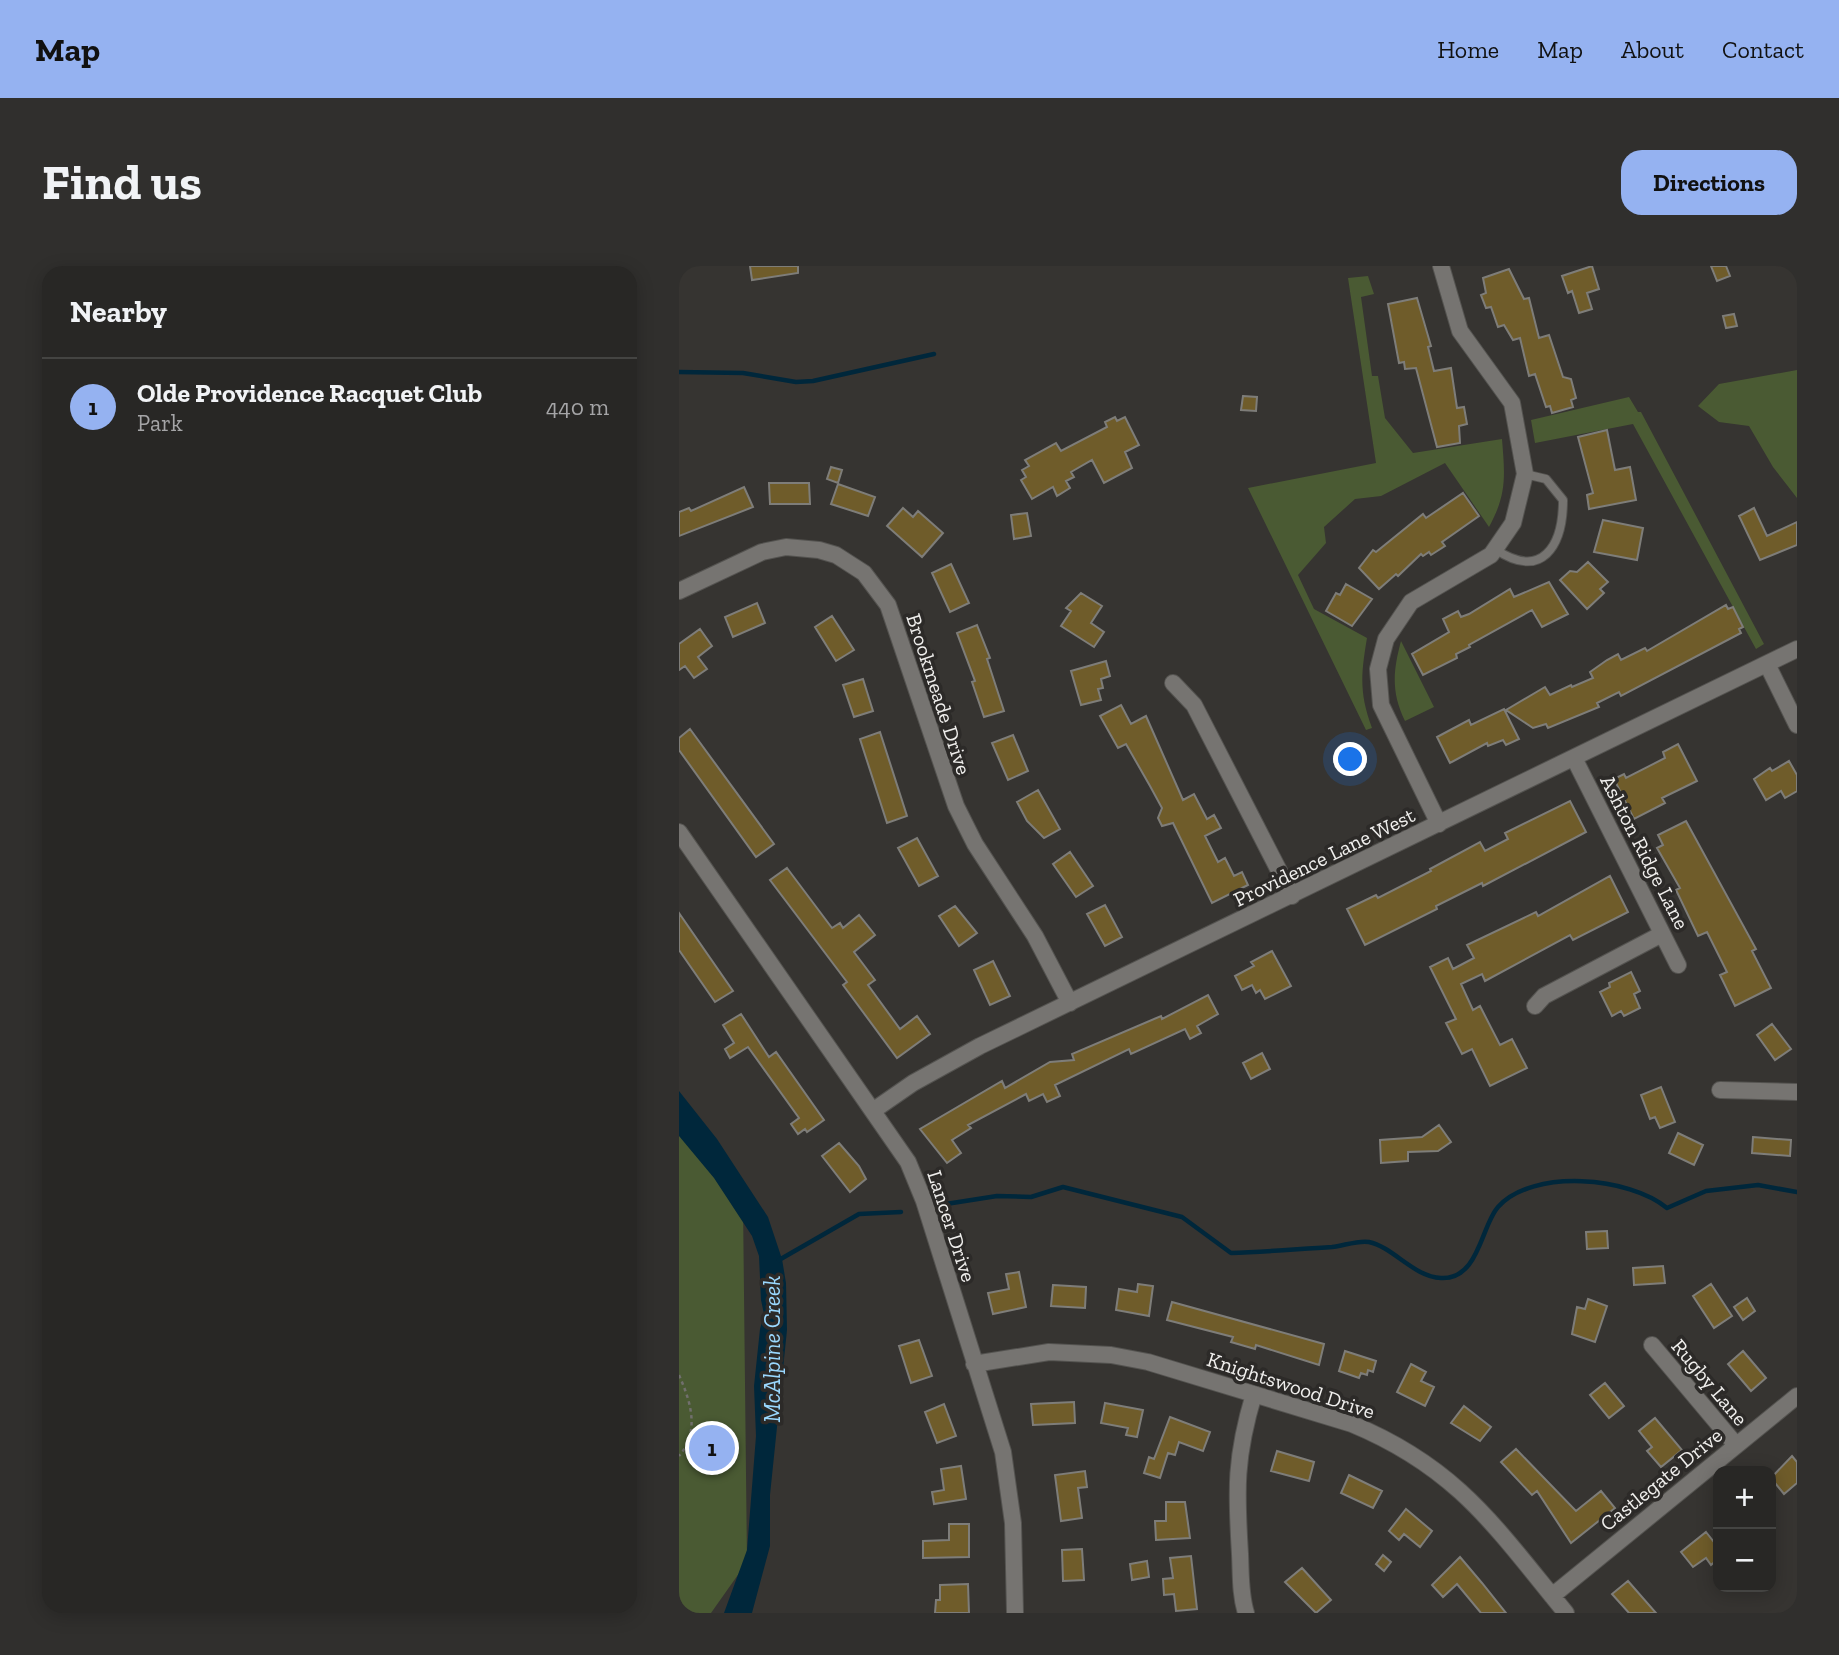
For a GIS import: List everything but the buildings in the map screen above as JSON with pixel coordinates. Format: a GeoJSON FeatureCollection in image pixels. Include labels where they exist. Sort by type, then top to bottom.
{"type":"FeatureCollection","features":[{"type":"Feature","properties":{"kind":"street"},"geometry":{"type":"LineString","coordinates":[[1439,824],[1381,705],[1378,669],[1386,639],[1411,602],[1491,555],[1513,523],[1525,474],[1512,403],[1460,331],[1441,266]]}},
{"type":"Feature","properties":{"kind":"street","name":"Brookmeade Drive"},"geometry":{"type":"LineString","coordinates":[[679,590],[762,552],[786,547],[819,550],[836,555],[864,573],[888,605],[956,806],[975,844],[1035,936],[1070,1003]]}},
{"type":"Feature","properties":{"kind":"street","name":"Providence Lane West"},"geometry":{"type":"LineString","coordinates":[[874,1110],[913,1083],[980,1046],[1797,649]]}},
{"type":"Feature","properties":{"kind":"street"},"geometry":{"type":"LineString","coordinates":[[1767,664],[1797,725]]}},
{"type":"Feature","properties":{"kind":"street"},"geometry":{"type":"LineString","coordinates":[[1173,683],[1194,705],[1292,896]]}},
{"type":"Feature","properties":{"kind":"street","name":"Ashton Ridge Lane"},"geometry":{"type":"LineString","coordinates":[[1574,758],[1678,965]]}},
{"type":"Feature","properties":{"kind":"street","name":"Lancer Drive"},"geometry":{"type":"LineString","coordinates":[[679,832],[908,1162],[924,1201],[997,1431],[1010,1488],[1014,1613]]}},
{"type":"Feature","properties":{"kind":"street"},"geometry":{"type":"LineString","coordinates":[[1535,1006],[1544,996],[1662,934]]}},
{"type":"Feature","properties":{"kind":"street"},"geometry":{"type":"LineString","coordinates":[[1720,1090],[1797,1092]]}},
{"type":"Feature","properties":{"kind":"street","name":"Rugby Lane"},"geometry":{"type":"LineString","coordinates":[[1653,1345],[1736,1445]]}},
{"type":"Feature","properties":{"kind":"street","name":"Knightswood Drive"},"geometry":{"type":"LineString","coordinates":[[974,1363],[1049,1352],[1111,1355],[1148,1362],[1372,1433],[1439,1471],[1487,1516],[1566,1613]]}},
{"type":"Feature","properties":{"kind":"street"},"geometry":{"type":"LineString","coordinates":[[1246,1613],[1241,1590],[1236,1485],[1240,1445],[1254,1395]]}},
{"type":"Feature","properties":{"kind":"street","name":"Castlegate Drive"},"geometry":{"type":"LineString","coordinates":[[1552,1596],[1797,1396]]}},
{"type":"Feature","properties":{"kind":"lane"},"geometry":{"type":"LineString","coordinates":[[1495,549],[1511,561],[1525,564],[1539,559],[1559,537],[1563,500],[1546,479],[1525,474]]}},
{"type":"Feature","properties":{"kind":"path"},"geometry":{"type":"LineString","coordinates":[[679,1375],[689,1402],[692,1433],[679,1456]]}},
{"type":"Feature","properties":{"kind":"green space"},"geometry":{"type":"Polygon","coordinates":[[[1368,276],[1374,294],[1361,297],[1372,376],[1378,376],[1385,418],[1413,453],[1502,439],[1504,474],[1499,505],[1489,527],[1445,463],[1381,496],[1355,499],[1324,527],[1326,543],[1298,575],[1314,609],[1367,638],[1362,683],[1372,728],[1366,730],[1248,488],[1376,463],[1348,278],[1368,276]]]}},
{"type":"Feature","properties":{"kind":"green space"},"geometry":{"type":"Polygon","coordinates":[[[1797,370],[1797,498],[1773,467],[1749,426],[1719,422],[1698,406],[1719,384],[1797,370]]]}},
{"type":"Feature","properties":{"kind":"green space"},"geometry":{"type":"Polygon","coordinates":[[[1629,397],[1638,412],[1641,412],[1764,644],[1756,649],[1633,424],[1535,443],[1531,420],[1629,397]]]}},
{"type":"Feature","properties":{"kind":"green space"},"geometry":{"type":"Polygon","coordinates":[[[1401,641],[1434,707],[1405,721],[1395,691],[1396,662],[1401,641]]]}},
{"type":"Feature","properties":{"kind":"green space"},"geometry":{"type":"Polygon","coordinates":[[[679,1131],[743,1203],[747,1562],[711,1613],[679,1613],[679,1131]]]}},
{"type":"Feature","properties":{"kind":"water","name":"McAlpine Creek"},"geometry":{"type":"Polygon","coordinates":[[[679,1091],[717,1139],[768,1217],[782,1259],[786,1283],[787,1330],[770,1495],[770,1546],[752,1613],[724,1613],[747,1550],[756,1436],[754,1386],[764,1314],[759,1256],[752,1236],[714,1178],[679,1136],[679,1091]]]}},
{"type":"Feature","properties":{"kind":"waterway"},"geometry":{"type":"LineString","coordinates":[[679,372],[743,373],[796,382],[813,381],[934,354]]}},
{"type":"Feature","properties":{"kind":"waterway"},"geometry":{"type":"LineString","coordinates":[[946,1204],[997,1196],[1031,1197],[1063,1187],[1182,1217],[1231,1253],[1369,1242],[1387,1250],[1422,1273],[1441,1278],[1454,1276],[1464,1270],[1498,1207],[1514,1195],[1534,1186],[1582,1181],[1606,1184],[1651,1197],[1667,1208],[1706,1191],[1758,1185],[1797,1192]]}},
{"type":"Feature","properties":{"kind":"waterway"},"geometry":{"type":"LineString","coordinates":[[779,1260],[859,1214],[901,1212]]}},
{"type":"Feature","properties":{"kind":"place","name":"Olde Providence Racquet Club"},"geometry":{"type":"Point","coordinates":[712,1448]}}]}
